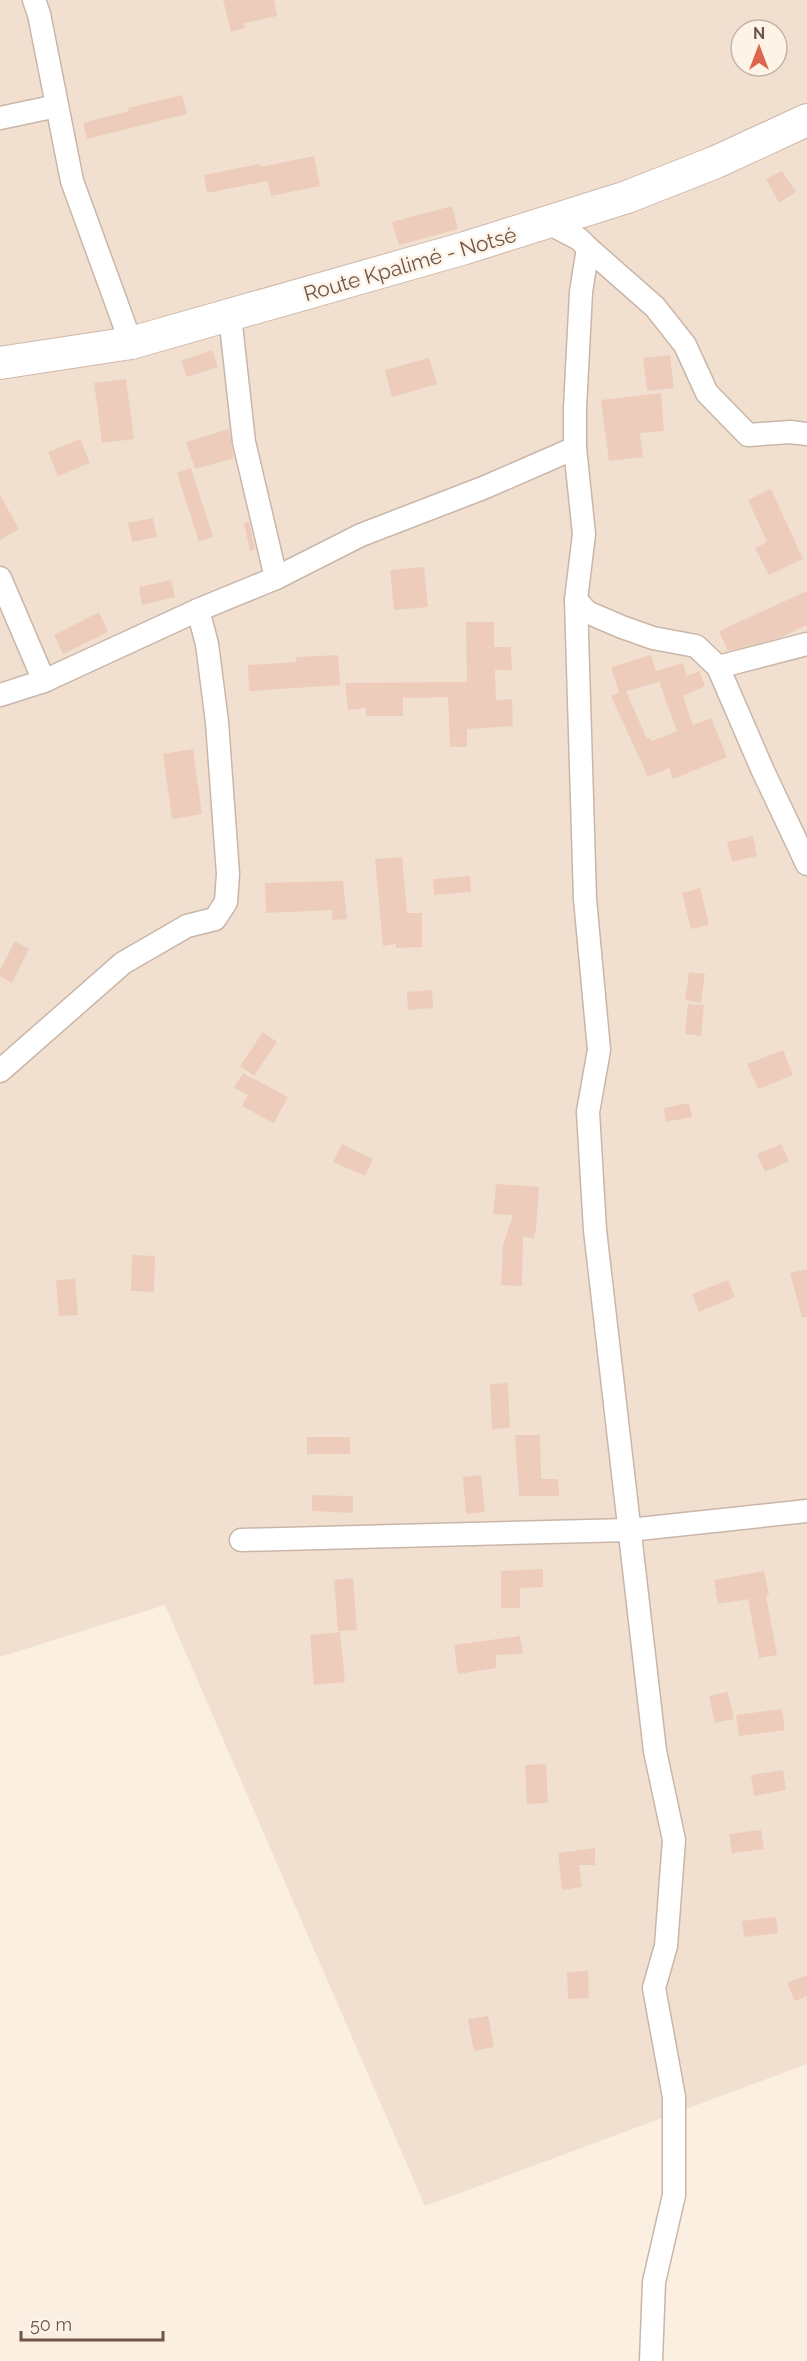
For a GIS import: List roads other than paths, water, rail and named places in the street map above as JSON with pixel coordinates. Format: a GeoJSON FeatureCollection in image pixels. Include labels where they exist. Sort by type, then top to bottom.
{"type":"FeatureCollection","features":[{"type":"Feature","properties":{"kind":"main road","name":"Route Kpalimé - Notsé"},"geometry":{"type":"LineString","coordinates":[[0,363],[131,343],[548,223],[627,197],[716,162],[807,120]]}},
{"type":"Feature","properties":{"kind":"street"},"geometry":{"type":"LineString","coordinates":[[34,0],[39,14],[72,182],[131,343]]}},
{"type":"Feature","properties":{"kind":"street"},"geometry":{"type":"LineString","coordinates":[[0,118],[57,106]]}},
{"type":"Feature","properties":{"kind":"street"},"geometry":{"type":"LineString","coordinates":[[548,223],[579,238],[655,307],[685,345],[707,393],[748,435],[790,432],[807,434]]}},
{"type":"Feature","properties":{"kind":"street"},"geometry":{"type":"LineString","coordinates":[[588,248],[581,303],[574,408],[575,448],[584,534],[576,600],[585,899],[599,1050],[588,1112],[595,1230],[655,1751],[674,1840],[666,1946],[654,1988],[674,2097],[674,2194],[654,2282],[651,2361]]}},
{"type":"Feature","properties":{"kind":"street"},"geometry":{"type":"LineString","coordinates":[[230,316],[244,442],[276,578]]}},
{"type":"Feature","properties":{"kind":"street"},"geometry":{"type":"LineString","coordinates":[[0,695],[44,681],[198,610],[276,578],[361,535],[483,488],[575,448]]}},
{"type":"Feature","properties":{"kind":"street"},"geometry":{"type":"LineString","coordinates":[[0,578],[44,681]]}},
{"type":"Feature","properties":{"kind":"street"},"geometry":{"type":"LineString","coordinates":[[576,600],[587,612],[622,627],[653,638],[696,646],[718,667],[763,771],[807,864]]}},
{"type":"Feature","properties":{"kind":"street"},"geometry":{"type":"LineString","coordinates":[[0,1071],[123,963],[187,926],[215,920],[226,902],[228,874],[217,722],[207,644],[198,610]]}},
{"type":"Feature","properties":{"kind":"street"},"geometry":{"type":"LineString","coordinates":[[718,667],[807,644]]}},
{"type":"Feature","properties":{"kind":"street"},"geometry":{"type":"LineString","coordinates":[[241,1540],[629,1530],[807,1511]]}}]}
